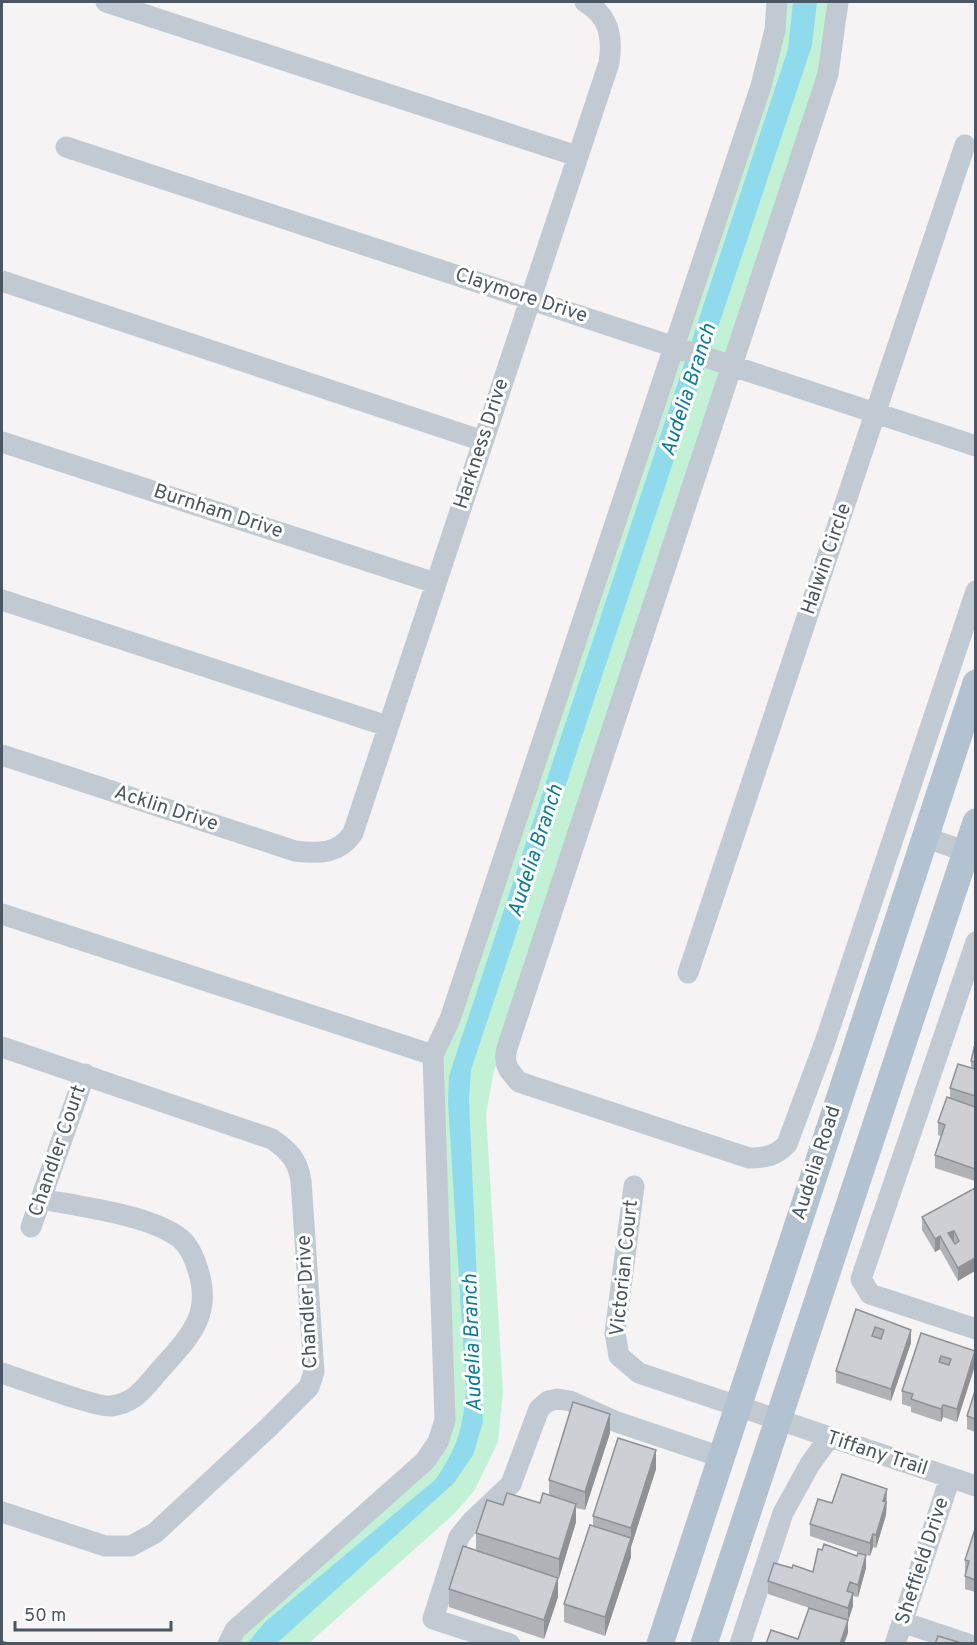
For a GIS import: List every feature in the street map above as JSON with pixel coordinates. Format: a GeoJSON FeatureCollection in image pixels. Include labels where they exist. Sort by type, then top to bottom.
{"type":"FeatureCollection","features":[{"type":"Feature","properties":{"kind":"main road","name":"Audelia Road"},"geometry":{"type":"LineString","coordinates":[[660,1644],[975,683]]}},
{"type":"Feature","properties":{"kind":"main road"},"geometry":{"type":"LineString","coordinates":[[704,1644],[971,853],[975,822]]}},
{"type":"Feature","properties":{"kind":"street"},"geometry":{"type":"LineString","coordinates":[[106,2],[577,156]]}},
{"type":"Feature","properties":{"kind":"street","name":"Harkness Drive"},"geometry":{"type":"LineString","coordinates":[[332,850],[345,844],[353,833],[609,63],[612,46],[609,28],[598,10],[585,2]]}},
{"type":"Feature","properties":{"kind":"street"},"geometry":{"type":"LineString","coordinates":[[228,1644],[236,1630],[425,1461],[438,1442],[445,1420],[433,1055],[450,1019],[678,348],[761,86],[775,30],[777,2]]}},
{"type":"Feature","properties":{"kind":"street"},"geometry":{"type":"LineString","coordinates":[[838,2],[828,74],[723,363],[507,1048],[504,1061],[507,1070],[519,1083],[749,1158],[764,1158],[779,1152],[787,1144],[825,1042],[975,591]]}},
{"type":"Feature","properties":{"kind":"street","name":"Halwin Circle"},"geometry":{"type":"LineString","coordinates":[[688,973],[965,145]]}},
{"type":"Feature","properties":{"kind":"street","name":"Claymore Drive"},"geometry":{"type":"LineString","coordinates":[[66,147],[975,446]]}},
{"type":"Feature","properties":{"kind":"street"},"geometry":{"type":"LineString","coordinates":[[2,281],[483,441]]}},
{"type":"Feature","properties":{"kind":"street","name":"Burnham Drive"},"geometry":{"type":"LineString","coordinates":[[2,442],[435,583]]}},
{"type":"Feature","properties":{"kind":"street"},"geometry":{"type":"LineString","coordinates":[[2,600],[387,726]]}},
{"type":"Feature","properties":{"kind":"street","name":"Acklin Drive"},"geometry":{"type":"LineString","coordinates":[[2,755],[295,851],[314,854],[332,850]]}},
{"type":"Feature","properties":{"kind":"street"},"geometry":{"type":"LineString","coordinates":[[924,837],[971,853]]}},
{"type":"Feature","properties":{"kind":"street"},"geometry":{"type":"LineString","coordinates":[[2,914],[433,1055]]}},
{"type":"Feature","properties":{"kind":"street"},"geometry":{"type":"LineString","coordinates":[[975,942],[861,1279],[870,1294],[975,1329]]}},
{"type":"Feature","properties":{"kind":"street","name":"Chandler Drive"},"geometry":{"type":"LineString","coordinates":[[2,1047],[272,1139],[291,1152],[299,1169],[301,1182],[315,1372],[309,1387],[268,1428],[155,1533],[131,1546],[105,1546],[2,1512]]}},
{"type":"Feature","properties":{"kind":"street","name":"Chandler Court"},"geometry":{"type":"LineString","coordinates":[[31,1227],[85,1074]]}},
{"type":"Feature","properties":{"kind":"street","name":"Victorian Court"},"geometry":{"type":"LineString","coordinates":[[634,1186],[615,1333],[619,1356],[639,1372],[778,1421]]}},
{"type":"Feature","properties":{"kind":"street"},"geometry":{"type":"LineString","coordinates":[[2,1373],[108,1407],[133,1401],[194,1331],[204,1304],[202,1282],[195,1259],[182,1239],[152,1224],[91,1208],[41,1199]]}},
{"type":"Feature","properties":{"kind":"street"},"geometry":{"type":"LineString","coordinates":[[510,1644],[433,1619],[459,1537],[471,1521],[511,1484],[539,1409],[548,1401],[558,1399],[570,1401],[616,1422],[721,1457]]}},
{"type":"Feature","properties":{"kind":"street","name":"Tiffany Trail"},"geometry":{"type":"LineString","coordinates":[[778,1421],[975,1486]]}},
{"type":"Feature","properties":{"kind":"street"},"geometry":{"type":"LineString","coordinates":[[740,1644],[783,1513],[804,1473],[829,1438]]}},
{"type":"Feature","properties":{"kind":"street","name":"Sheffield Drive"},"geometry":{"type":"LineString","coordinates":[[895,1644],[950,1478]]}},
{"type":"Feature","properties":{"kind":"street"},"geometry":{"type":"LineString","coordinates":[[902,1622],[968,1644]]}},
{"type":"Feature","properties":{"kind":"green space"},"geometry":{"type":"Polygon","coordinates":[[[779,2],[833,2],[823,72],[494,1071],[486,1114],[503,1392],[498,1442],[474,1491],[454,1514],[309,1643],[234,1644],[446,1436],[437,1084],[445,1048],[779,2]]]}},
{"type":"Feature","properties":{"kind":"water","name":"Audelia Branch"},"geometry":{"type":"Polygon","coordinates":[[[793,2],[817,2],[812,45],[471,1070],[469,1099],[483,1422],[473,1455],[454,1483],[277,1643],[247,1644],[265,1622],[436,1479],[450,1457],[458,1437],[466,1389],[448,1103],[449,1076],[788,49],[793,2]]]}},
{"type":"Feature","properties":{"kind":"building"},"geometry":{"type":"Polygon","coordinates":[[[975,1044],[975,1062],[971,1061],[975,1044]]]}},
{"type":"Feature","properties":{"kind":"building"},"geometry":{"type":"Polygon","coordinates":[[[958,1064],[975,1069],[975,1096],[950,1088],[958,1064]]]}},
{"type":"Feature","properties":{"kind":"building"},"geometry":{"type":"Polygon","coordinates":[[[947,1097],[975,1107],[975,1169],[935,1155],[945,1125],[938,1122],[947,1097]]]}},
{"type":"Feature","properties":{"kind":"building"},"geometry":{"type":"Polygon","coordinates":[[[975,1188],[975,1258],[958,1268],[940,1236],[935,1239],[922,1217],[975,1188]],[[954,1231],[948,1233],[955,1244],[959,1241],[954,1231]]]}},
{"type":"Feature","properties":{"kind":"building"},"geometry":{"type":"Polygon","coordinates":[[[856,1309],[911,1330],[891,1389],[836,1371],[856,1309]],[[875,1327],[872,1336],[881,1339],[884,1330],[875,1327]]]}},
{"type":"Feature","properties":{"kind":"building"},"geometry":{"type":"Polygon","coordinates":[[[921,1333],[975,1351],[957,1409],[943,1405],[941,1409],[911,1399],[913,1394],[902,1391],[921,1333]],[[941,1356],[939,1362],[949,1365],[951,1359],[941,1356]]]}},
{"type":"Feature","properties":{"kind":"building"},"geometry":{"type":"Polygon","coordinates":[[[975,1391],[975,1419],[967,1416],[975,1391]]]}},
{"type":"Feature","properties":{"kind":"building"},"geometry":{"type":"Polygon","coordinates":[[[573,1402],[610,1414],[585,1492],[549,1480],[573,1402]]]}},
{"type":"Feature","properties":{"kind":"building"},"geometry":{"type":"Polygon","coordinates":[[[618,1438],[656,1450],[631,1528],[593,1516],[618,1438]]]}},
{"type":"Feature","properties":{"kind":"building"},"geometry":{"type":"Polygon","coordinates":[[[842,1474],[887,1489],[883,1501],[886,1502],[876,1535],[873,1534],[870,1543],[810,1524],[818,1499],[832,1503],[842,1474]]]}},
{"type":"Feature","properties":{"kind":"building"},"geometry":{"type":"Polygon","coordinates":[[[507,1493],[540,1503],[543,1493],[576,1504],[559,1559],[476,1533],[487,1500],[503,1505],[507,1493]]]}},
{"type":"Feature","properties":{"kind":"building"},"geometry":{"type":"Polygon","coordinates":[[[590,1525],[631,1538],[605,1617],[564,1604],[590,1525]]]}},
{"type":"Feature","properties":{"kind":"building"},"geometry":{"type":"Polygon","coordinates":[[[975,1529],[975,1580],[965,1576],[969,1561],[965,1560],[975,1529]]]}},
{"type":"Feature","properties":{"kind":"building"},"geometry":{"type":"Polygon","coordinates":[[[824,1544],[857,1556],[858,1553],[866,1555],[858,1585],[850,1582],[847,1591],[853,1593],[848,1608],[768,1581],[774,1563],[792,1568],[793,1565],[813,1572],[818,1549],[822,1550],[824,1544]]]}},
{"type":"Feature","properties":{"kind":"building"},"geometry":{"type":"Polygon","coordinates":[[[463,1546],[558,1578],[544,1620],[449,1589],[463,1546]]]}},
{"type":"Feature","properties":{"kind":"building"},"geometry":{"type":"Polygon","coordinates":[[[809,1608],[848,1620],[840,1644],[766,1644],[771,1630],[798,1639],[809,1608]]]}},
{"type":"Feature","properties":{"kind":"building"},"geometry":{"type":"Polygon","coordinates":[[[938,1636],[958,1642],[957,1644],[935,1644],[938,1636]]]}}]}
